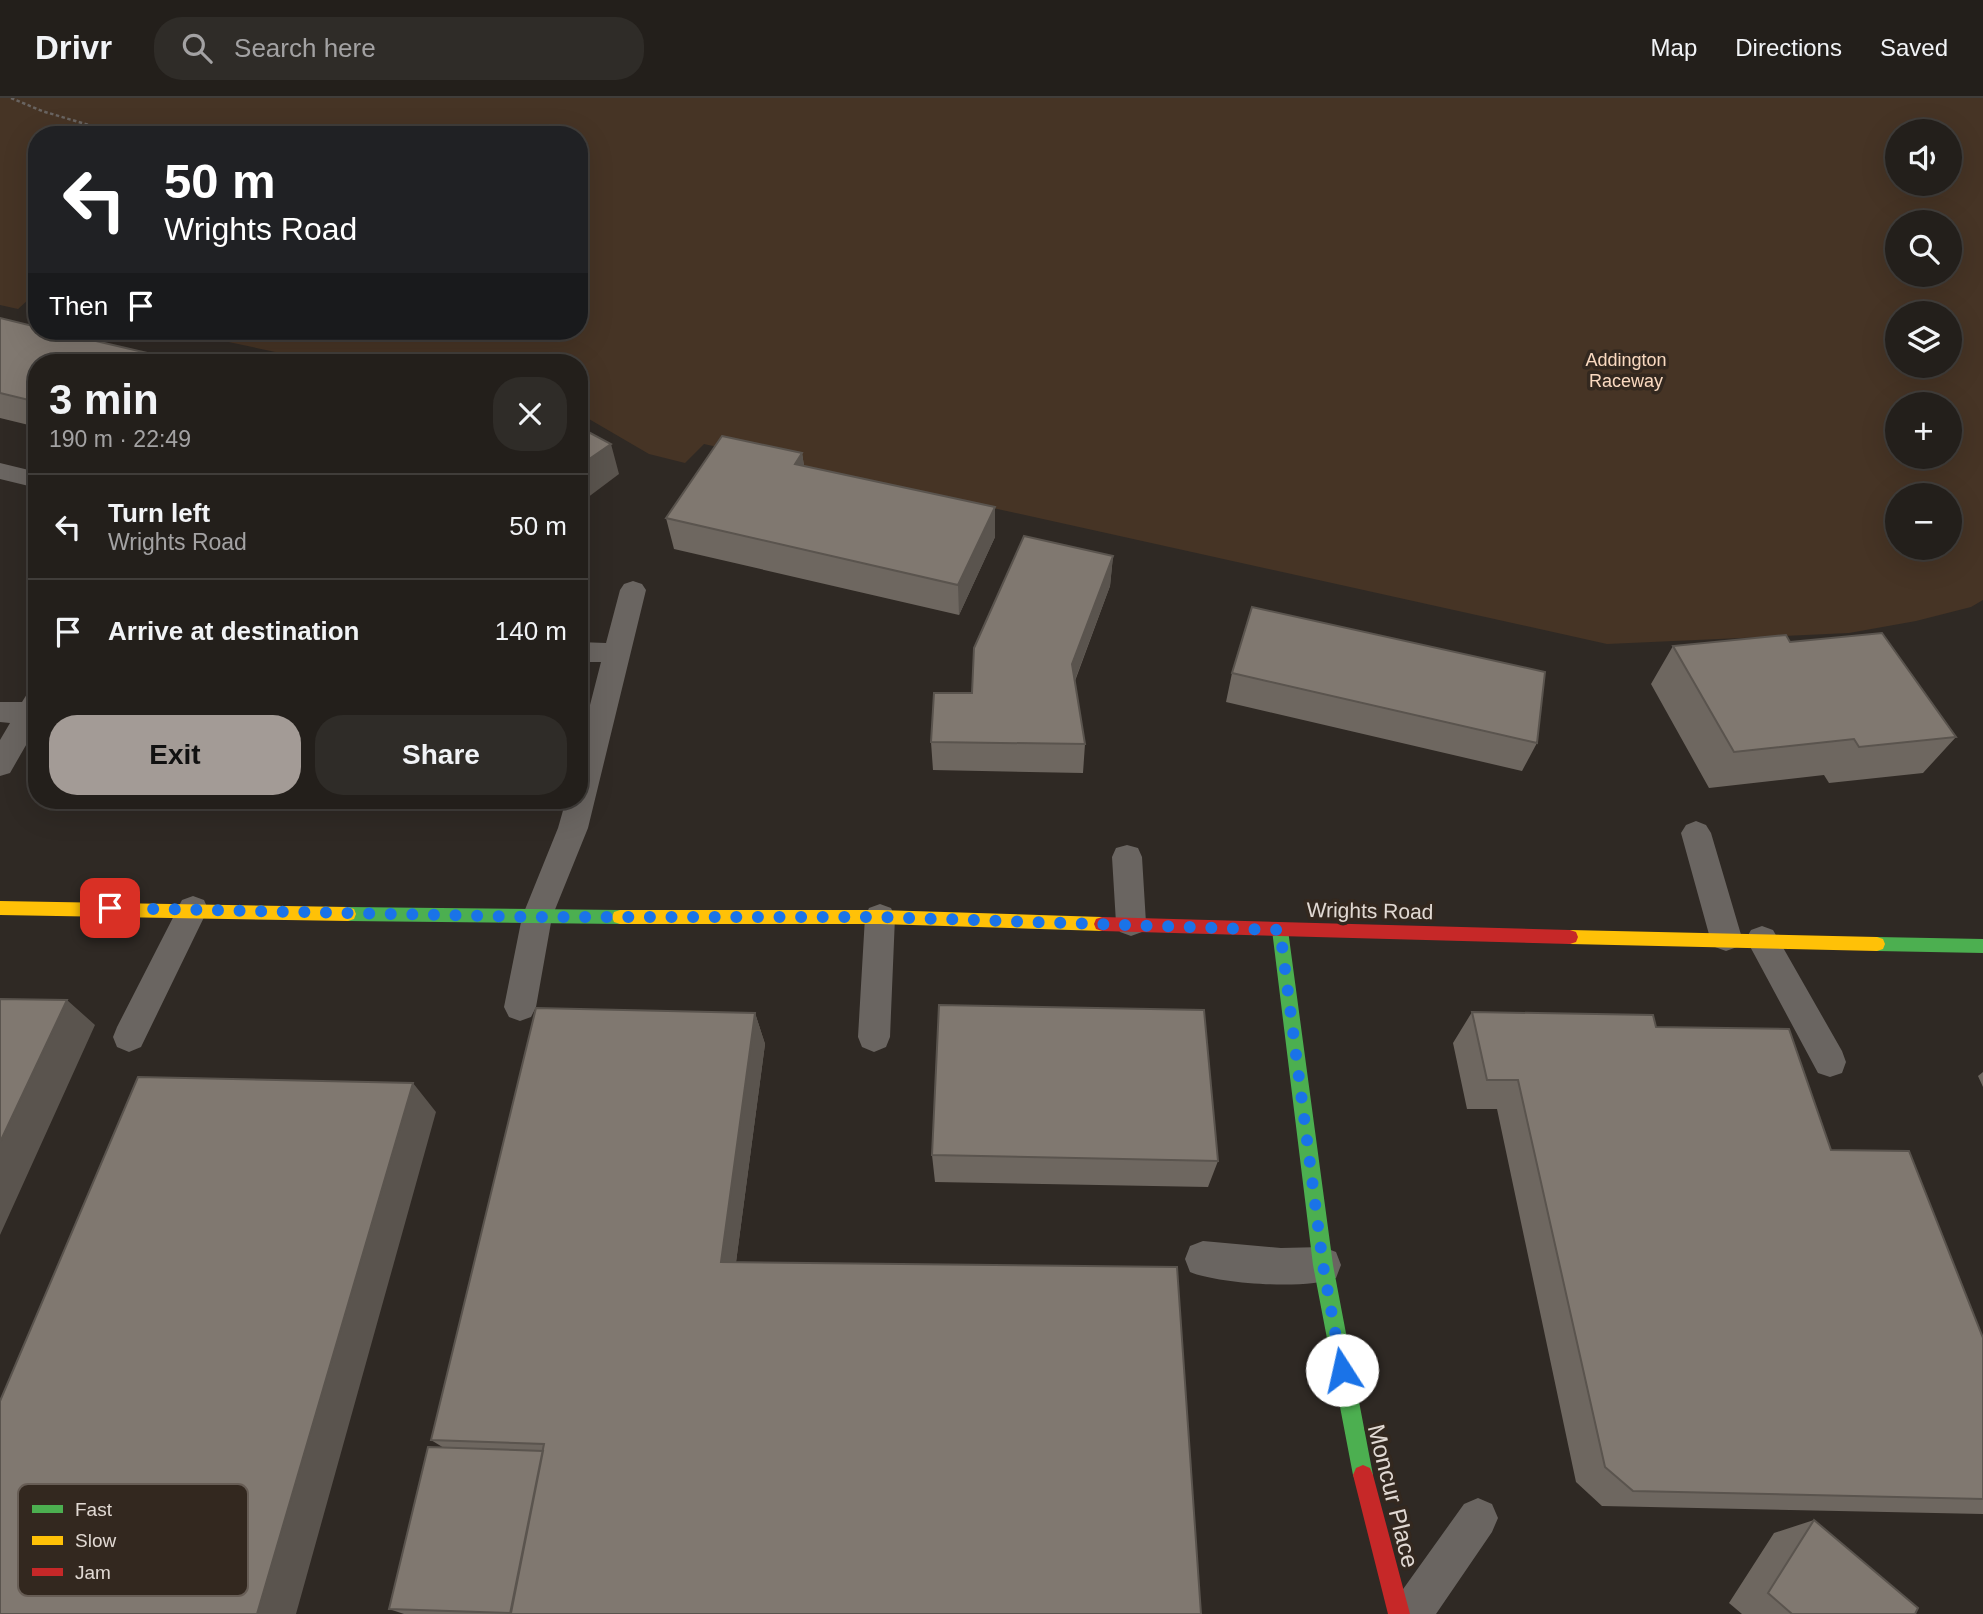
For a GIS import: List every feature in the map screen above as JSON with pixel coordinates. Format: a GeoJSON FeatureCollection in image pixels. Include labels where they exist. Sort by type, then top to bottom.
{"type":"FeatureCollection","features":[{"type":"Feature","properties":{"kind":"main road","name":"Wrights Road"},"geometry":{"type":"LineString","coordinates":[[0,908],[193,909],[537,917],[880,917],[1131,923],[1280,930],[1726,938],[1983,946]]}},
{"type":"Feature","properties":{"kind":"main road","name":"Moncur Place"},"geometry":{"type":"LineString","coordinates":[[1280,930],[1323,1265],[1356,1449],[1399,1614]]}},
{"type":"Feature","properties":{"kind":"lane"},"geometry":{"type":"LineString","coordinates":[[0,471],[28,478]]}},
{"type":"Feature","properties":{"kind":"lane"},"geometry":{"type":"LineString","coordinates":[[588,768],[633,590]]}},
{"type":"Feature","properties":{"kind":"lane"},"geometry":{"type":"LineString","coordinates":[[588,652],[617,653]]}},
{"type":"Feature","properties":{"kind":"lane"},"geometry":{"type":"LineString","coordinates":[[0,712],[28,708]]}},
{"type":"Feature","properties":{"kind":"lane"},"geometry":{"type":"LineString","coordinates":[[0,765],[28,716]]}},
{"type":"Feature","properties":{"kind":"lane"},"geometry":{"type":"LineString","coordinates":[[520,1007],[537,917],[573,828],[578,809]]}},
{"type":"Feature","properties":{"kind":"lane"},"geometry":{"type":"LineString","coordinates":[[1696,833],[1726,938]]}},
{"type":"Feature","properties":{"kind":"lane"},"geometry":{"type":"LineString","coordinates":[[1127,857],[1131,923]]}},
{"type":"Feature","properties":{"kind":"lane"},"geometry":{"type":"LineString","coordinates":[[129,1037],[193,909]]}},
{"type":"Feature","properties":{"kind":"lane"},"geometry":{"type":"LineString","coordinates":[[874,1037],[880,917]]}},
{"type":"Feature","properties":{"kind":"lane"},"geometry":{"type":"LineString","coordinates":[[1762,939],[1830,1062]]}},
{"type":"Feature","properties":{"kind":"lane"},"geometry":{"type":"LineString","coordinates":[[1203,1259],[1281,1266],[1323,1265]]}},
{"type":"Feature","properties":{"kind":"lane"},"geometry":{"type":"LineString","coordinates":[[1411,1614],[1478,1518]]}},
{"type":"Feature","properties":{"kind":"path"},"geometry":{"type":"LineString","coordinates":[[11,98],[42,111],[92,126]]}},
{"type":"Feature","properties":{"kind":"green space","name":"Addington Raceway"},"geometry":{"type":"Polygon","coordinates":[[[0,98],[1983,98],[1983,600],[1971,607],[1916,621],[1849,633],[1607,644],[704,444],[685,463],[649,454],[588,419],[588,354],[285,354],[219,340],[588,340],[588,126],[28,126],[28,300],[18,309],[0,305],[0,98]]]}},
{"type":"Feature","properties":{"kind":"building"},"geometry":{"type":"Polygon","coordinates":[[[0,318],[28,325],[28,340],[92,340],[152,354],[28,354],[28,400],[0,393],[0,318]]]}},
{"type":"Feature","properties":{"kind":"building"},"geometry":{"type":"Polygon","coordinates":[[[588,432],[611,444],[588,460],[588,432]]]}},
{"type":"Feature","properties":{"kind":"building"},"geometry":{"type":"Polygon","coordinates":[[[722,436],[802,453],[795,464],[995,507],[958,585],[666,518],[722,436]]]}},
{"type":"Feature","properties":{"kind":"building"},"geometry":{"type":"Polygon","coordinates":[[[1024,536],[1113,556],[1072,664],[1085,744],[931,742],[934,693],[972,693],[974,648],[1024,536]]]}},
{"type":"Feature","properties":{"kind":"building"},"geometry":{"type":"Polygon","coordinates":[[[1252,607],[1545,672],[1537,743],[1232,673],[1252,607]]]}},
{"type":"Feature","properties":{"kind":"building"},"geometry":{"type":"Polygon","coordinates":[[[1882,633],[1956,737],[1859,747],[1854,739],[1734,752],[1673,646],[1786,635],[1790,642],[1882,633]]]}},
{"type":"Feature","properties":{"kind":"building"},"geometry":{"type":"Polygon","coordinates":[[[0,999],[67,1000],[0,1142],[0,999]]]}},
{"type":"Feature","properties":{"kind":"building"},"geometry":{"type":"Polygon","coordinates":[[[939,1005],[1204,1010],[1218,1161],[932,1155],[939,1005]]]}},
{"type":"Feature","properties":{"kind":"building"},"geometry":{"type":"Polygon","coordinates":[[[536,1008],[755,1013],[721,1262],[1177,1267],[1201,1614],[510,1614],[544,1444],[431,1440],[536,1008]]]}},
{"type":"Feature","properties":{"kind":"building"},"geometry":{"type":"Polygon","coordinates":[[[1472,1012],[1653,1015],[1656,1027],[1789,1029],[1831,1150],[1909,1151],[1983,1338],[1983,1499],[1633,1491],[1605,1467],[1518,1080],[1487,1080],[1472,1012]]]}},
{"type":"Feature","properties":{"kind":"building"},"geometry":{"type":"Polygon","coordinates":[[[138,1077],[413,1083],[257,1614],[0,1614],[0,1401],[138,1077]]]}},
{"type":"Feature","properties":{"kind":"building"},"geometry":{"type":"Polygon","coordinates":[[[428,1447],[543,1451],[511,1613],[389,1609],[428,1447]]]}},
{"type":"Feature","properties":{"kind":"building"},"geometry":{"type":"Polygon","coordinates":[[[1814,1520],[1918,1608],[1915,1614],[1792,1614],[1768,1593],[1814,1520]]]}},
{"type":"Feature","properties":{"kind":"traffic: fast"},"geometry":{"type":"LineString","coordinates":[[348,914],[620,917]]}},
{"type":"Feature","properties":{"kind":"traffic: fast"},"geometry":{"type":"LineString","coordinates":[[1280,930],[1323,1265],[1363,1475]]}},
{"type":"Feature","properties":{"kind":"traffic: fast"},"geometry":{"type":"LineString","coordinates":[[1877,944],[1983,946]]}},
{"type":"Feature","properties":{"kind":"traffic: slow"},"geometry":{"type":"LineString","coordinates":[[0,908],[348,914]]}},
{"type":"Feature","properties":{"kind":"traffic: slow"},"geometry":{"type":"LineString","coordinates":[[620,917],[880,917],[1102,924]]}},
{"type":"Feature","properties":{"kind":"traffic: slow"},"geometry":{"type":"LineString","coordinates":[[1570,937],[1877,944]]}},
{"type":"Feature","properties":{"kind":"traffic: jam"},"geometry":{"type":"LineString","coordinates":[[1102,924],[1570,937]]}},
{"type":"Feature","properties":{"kind":"traffic: jam"},"geometry":{"type":"LineString","coordinates":[[1363,1475],[1399,1614]]}},
{"type":"Feature","properties":{"kind":"route"},"geometry":{"type":"LineString","coordinates":[[110,908],[537,917],[880,917],[1131,923],[1280,930],[1323,1265],[1342,1370]]}}]}
